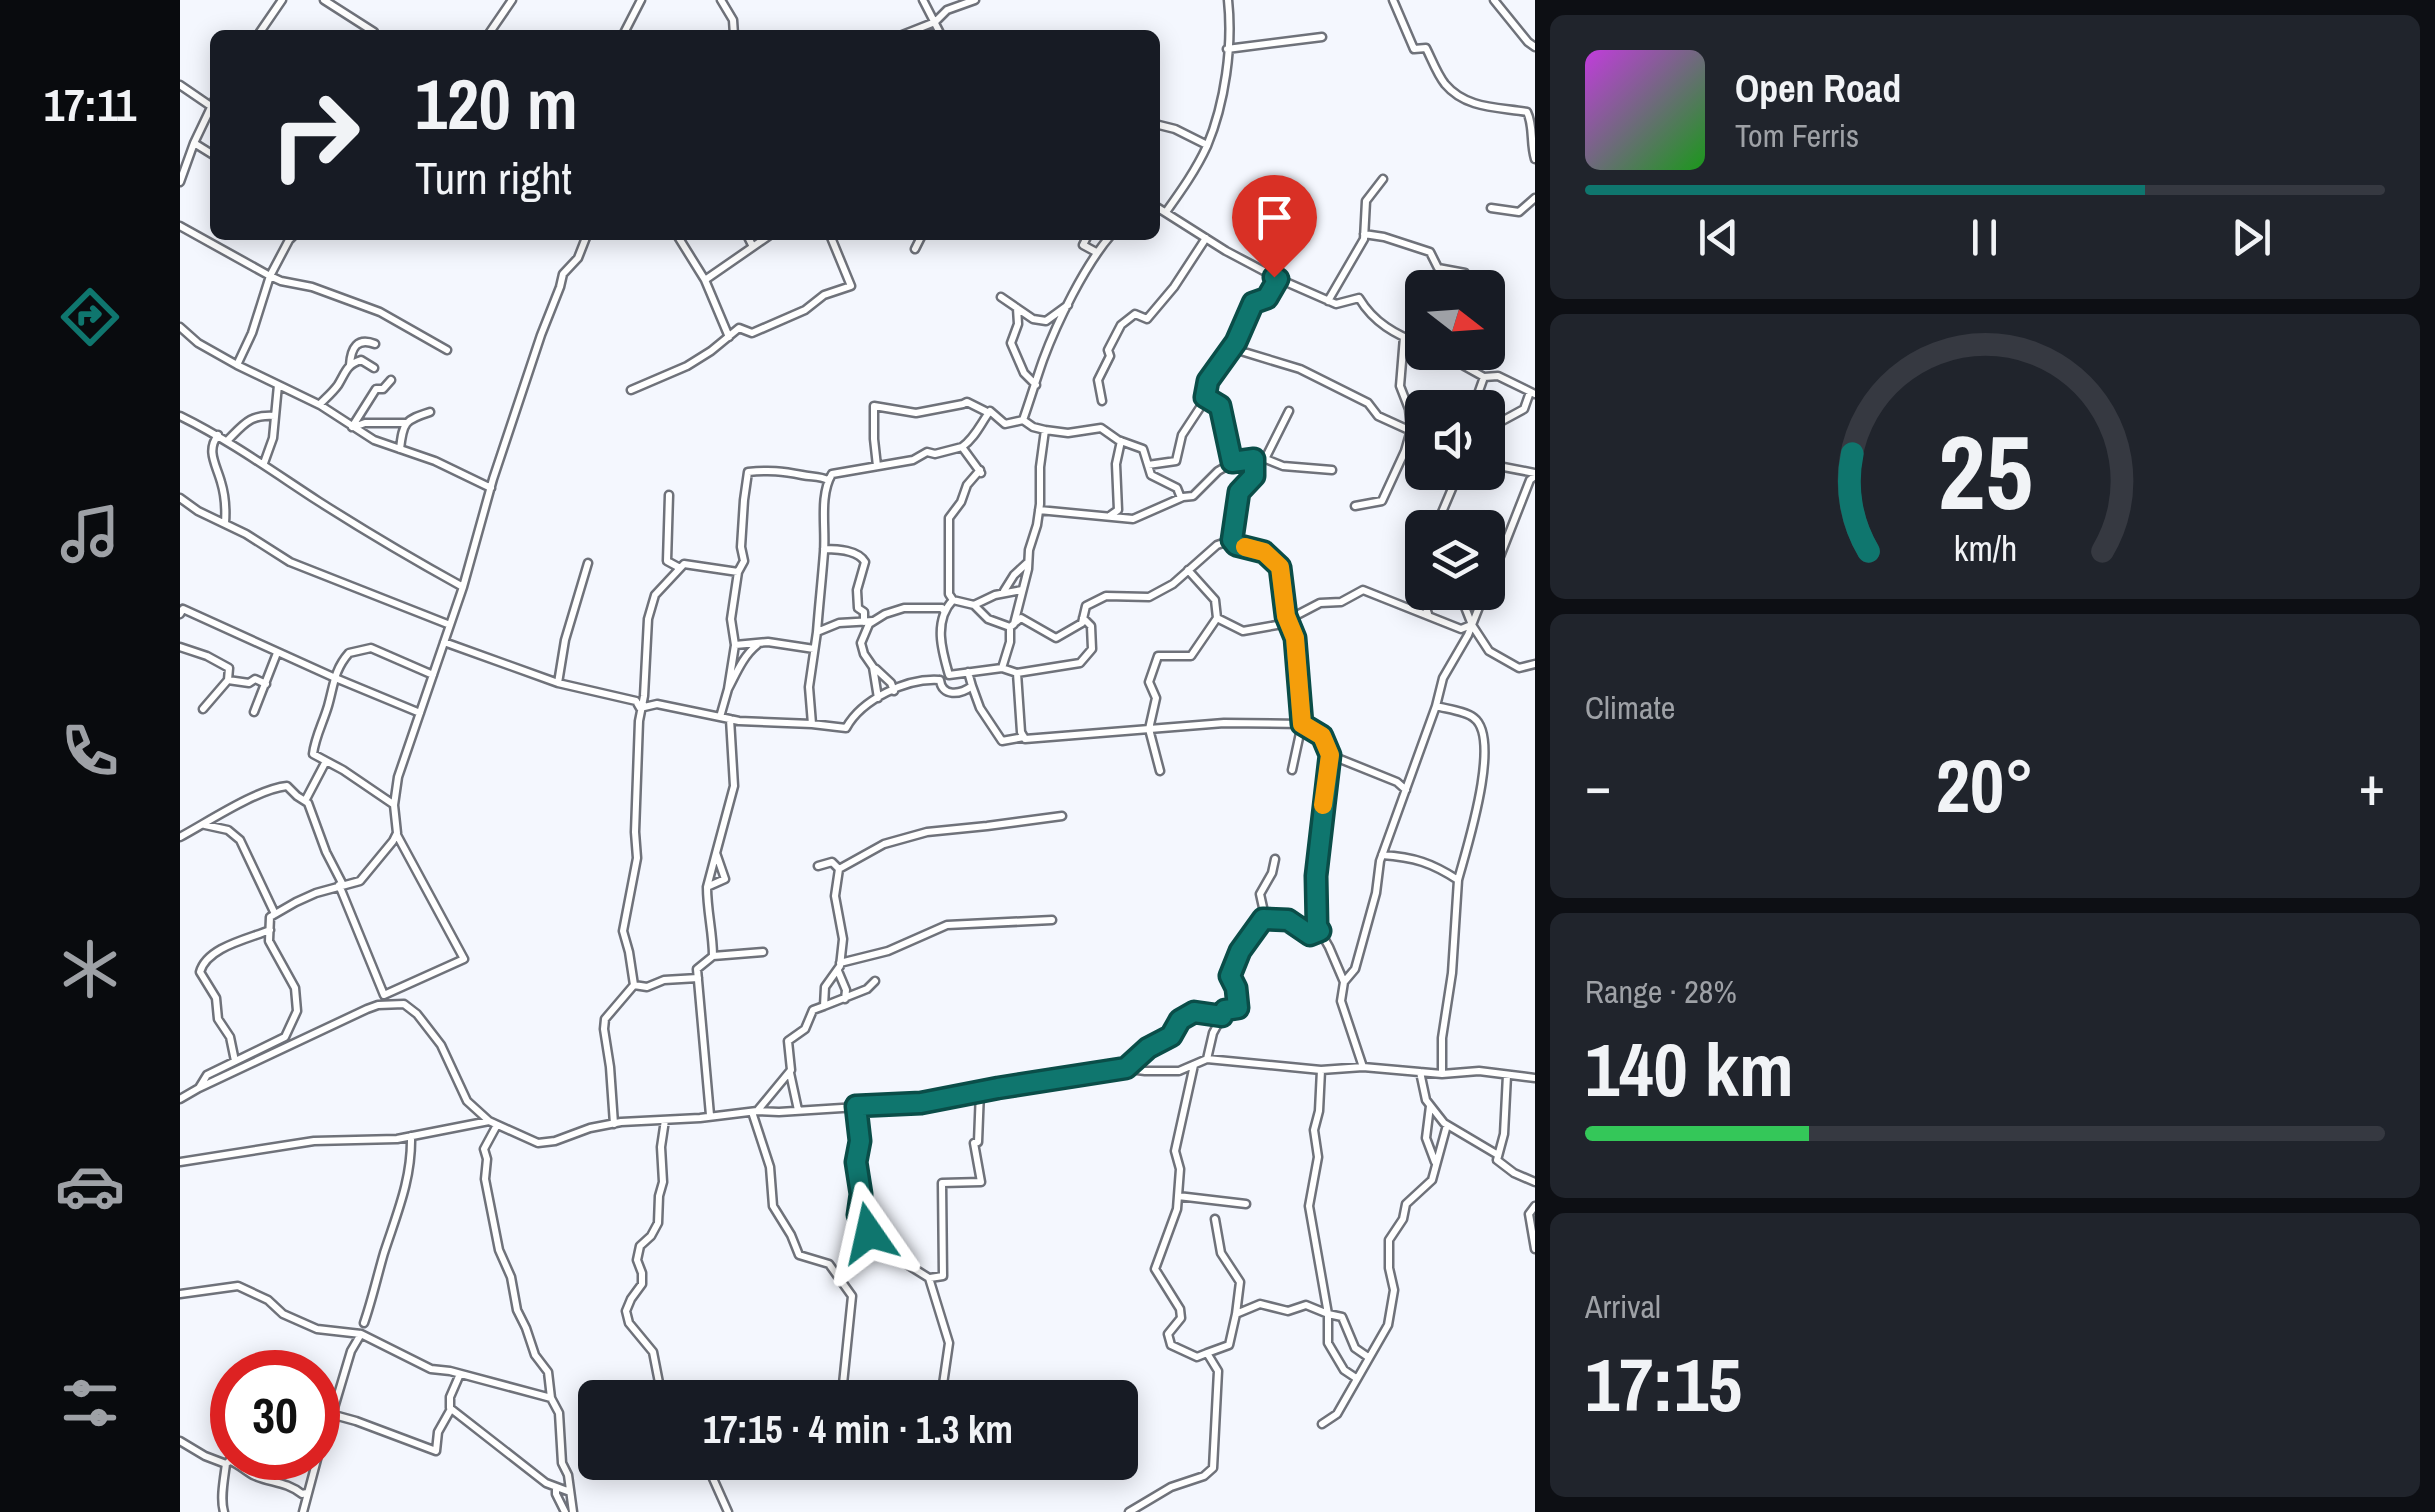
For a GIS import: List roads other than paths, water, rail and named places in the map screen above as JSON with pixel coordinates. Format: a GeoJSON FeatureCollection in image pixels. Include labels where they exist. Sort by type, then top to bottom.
{"type":"FeatureCollection","features":[{"type":"Feature","properties":{"kind":"street"},"geometry":{"type":"LineString","coordinates":[[324,0],[371,30]]}},
{"type":"Feature","properties":{"kind":"street"},"geometry":{"type":"LineString","coordinates":[[491,30],[512,0]]}},
{"type":"Feature","properties":{"kind":"street"},"geometry":{"type":"LineString","coordinates":[[629,30],[642,0]]}},
{"type":"Feature","properties":{"kind":"street"},"geometry":{"type":"LineString","coordinates":[[721,0],[733,20],[734,30]]}},
{"type":"Feature","properties":{"kind":"street"},"geometry":{"type":"LineString","coordinates":[[914,30],[934,22],[947,10],[975,0]]}},
{"type":"Feature","properties":{"kind":"street"},"geometry":{"type":"LineString","coordinates":[[1166,212],[1192,175],[1217,115],[1227,49],[1228,0]]}},
{"type":"Feature","properties":{"kind":"street"},"geometry":{"type":"LineString","coordinates":[[1394,0],[1414,49],[1426,48],[1445,84],[1465,101],[1527,112],[1535,159]]}},
{"type":"Feature","properties":{"kind":"street"},"geometry":{"type":"LineString","coordinates":[[1494,0],[1535,46]]}},
{"type":"Feature","properties":{"kind":"street"},"geometry":{"type":"LineString","coordinates":[[261,30],[278,1]]}},
{"type":"Feature","properties":{"kind":"street"},"geometry":{"type":"LineString","coordinates":[[924,2],[947,10]]}},
{"type":"Feature","properties":{"kind":"street"},"geometry":{"type":"LineString","coordinates":[[924,2],[938,30]]}},
{"type":"Feature","properties":{"kind":"street"},"geometry":{"type":"LineString","coordinates":[[1227,49],[1322,37]]}},
{"type":"Feature","properties":{"kind":"street"},"geometry":{"type":"LineString","coordinates":[[180,86],[210,103]]}},
{"type":"Feature","properties":{"kind":"street"},"geometry":{"type":"LineString","coordinates":[[181,177],[210,113]]}},
{"type":"Feature","properties":{"kind":"street"},"geometry":{"type":"LineString","coordinates":[[1160,125],[1207,145]]}},
{"type":"Feature","properties":{"kind":"street"},"geometry":{"type":"LineString","coordinates":[[194,143],[210,153]]}},
{"type":"Feature","properties":{"kind":"street"},"geometry":{"type":"LineString","coordinates":[[1328,300],[1364,239],[1366,201],[1383,179]]}},
{"type":"Feature","properties":{"kind":"street"},"geometry":{"type":"LineString","coordinates":[[1491,208],[1520,212],[1535,198]]}},
{"type":"Feature","properties":{"kind":"street"},"geometry":{"type":"LineString","coordinates":[[1160,209],[1278,279],[1336,304],[1358,298],[1370,316],[1404,338],[1400,386],[1405,399]]}},
{"type":"Feature","properties":{"kind":"street"},"geometry":{"type":"LineString","coordinates":[[180,226],[270,276],[380,312],[448,350]]}},
{"type":"Feature","properties":{"kind":"street"},"geometry":{"type":"LineString","coordinates":[[1364,234],[1430,252],[1438,268],[1449,270]]}},
{"type":"Feature","properties":{"kind":"street"},"geometry":{"type":"LineString","coordinates":[[1102,401],[1098,380],[1121,324],[1135,314],[1148,319],[1206,238]]}},
{"type":"Feature","properties":{"kind":"street"},"geometry":{"type":"LineString","coordinates":[[237,365],[270,276],[291,240]]}},
{"type":"Feature","properties":{"kind":"street"},"geometry":{"type":"LineString","coordinates":[[384,995],[464,959],[396,834],[394,804],[398,777],[464,587],[491,488],[562,274],[578,258],[585,240]]}},
{"type":"Feature","properties":{"kind":"street"},"geometry":{"type":"LineString","coordinates":[[680,240],[705,280],[730,337]]}},
{"type":"Feature","properties":{"kind":"street"},"geometry":{"type":"LineString","coordinates":[[750,240],[752,245]]}},
{"type":"Feature","properties":{"kind":"street"},"geometry":{"type":"LineString","coordinates":[[705,280],[761,240]]}},
{"type":"Feature","properties":{"kind":"street"},"geometry":{"type":"LineString","coordinates":[[631,390],[687,366],[739,328],[752,333],[782,322],[824,295],[850,286],[832,240]]}},
{"type":"Feature","properties":{"kind":"street"},"geometry":{"type":"LineString","coordinates":[[914,249],[919,240]]}},
{"type":"Feature","properties":{"kind":"street"},"geometry":{"type":"LineString","coordinates":[[1086,240],[1083,245],[1096,252]]}},
{"type":"Feature","properties":{"kind":"street"},"geometry":{"type":"LineString","coordinates":[[1023,420],[1043,359],[1096,252],[1107,240]]}},
{"type":"Feature","properties":{"kind":"street"},"geometry":{"type":"LineString","coordinates":[[1148,465],[1176,461],[1182,436],[1205,397],[1208,381],[1236,342],[1253,303],[1267,298],[1278,279]]}},
{"type":"Feature","properties":{"kind":"street"},"geometry":{"type":"LineString","coordinates":[[1001,297],[1033,319],[1046,321],[1070,304]]}},
{"type":"Feature","properties":{"kind":"street"},"geometry":{"type":"LineString","coordinates":[[1017,308],[1018,324],[1011,343],[1024,373],[1036,384]]}},
{"type":"Feature","properties":{"kind":"street"},"geometry":{"type":"LineString","coordinates":[[180,327],[198,344],[320,405],[374,440],[435,461],[491,488]]}},
{"type":"Feature","properties":{"kind":"street"},"geometry":{"type":"LineString","coordinates":[[1236,342],[1244,352],[1300,369],[1368,403],[1378,416],[1405,427]]}},
{"type":"Feature","properties":{"kind":"street"},"geometry":{"type":"LineString","coordinates":[[320,405],[350,365],[352,349],[358,343],[375,344]]}},
{"type":"Feature","properties":{"kind":"street"},"geometry":{"type":"LineString","coordinates":[[350,365],[360,360],[374,368]]}},
{"type":"Feature","properties":{"kind":"street"},"geometry":{"type":"LineString","coordinates":[[1471,370],[1484,377],[1498,376],[1533,393],[1524,409],[1505,419]]}},
{"type":"Feature","properties":{"kind":"street"},"geometry":{"type":"LineString","coordinates":[[1479,390],[1484,377]]}},
{"type":"Feature","properties":{"kind":"street"},"geometry":{"type":"LineString","coordinates":[[352,428],[376,389],[382,390],[391,380]]}},
{"type":"Feature","properties":{"kind":"street"},"geometry":{"type":"LineString","coordinates":[[264,464],[271,446],[278,385]]}},
{"type":"Feature","properties":{"kind":"street"},"geometry":{"type":"LineString","coordinates":[[1205,397],[1220,406],[1232,462]]}},
{"type":"Feature","properties":{"kind":"street"},"geometry":{"type":"LineString","coordinates":[[878,466],[874,406],[916,413],[968,402],[990,411],[1005,424],[1023,420]]}},
{"type":"Feature","properties":{"kind":"street"},"geometry":{"type":"LineString","coordinates":[[1265,458],[1289,411]]}},
{"type":"Feature","properties":{"kind":"street"},"geometry":{"type":"LineString","coordinates":[[400,449],[407,422],[430,412]]}},
{"type":"Feature","properties":{"kind":"street"},"geometry":{"type":"LineString","coordinates":[[812,724],[810,686],[828,480],[832,474],[962,447],[972,440],[989,412]]}},
{"type":"Feature","properties":{"kind":"street"},"geometry":{"type":"LineString","coordinates":[[180,416],[218,434],[388,544],[464,587]]}},
{"type":"Feature","properties":{"kind":"street"},"geometry":{"type":"LineString","coordinates":[[228,441],[248,419],[275,416]]}},
{"type":"Feature","properties":{"kind":"street"},"geometry":{"type":"LineString","coordinates":[[1023,420],[1033,428],[1068,433],[1101,428],[1143,449],[1152,475],[1177,488],[1181,498]]}},
{"type":"Feature","properties":{"kind":"street"},"geometry":{"type":"LineString","coordinates":[[352,428],[365,423],[407,422]]}},
{"type":"Feature","properties":{"kind":"street"},"geometry":{"type":"LineString","coordinates":[[1002,668],[1040,510],[1045,430]]}},
{"type":"Feature","properties":{"kind":"street"},"geometry":{"type":"LineString","coordinates":[[218,434],[211,446],[224,491],[224,523]]}},
{"type":"Feature","properties":{"kind":"street"},"geometry":{"type":"LineString","coordinates":[[1112,516],[1118,510],[1116,464],[1121,441]]}},
{"type":"Feature","properties":{"kind":"street"},"geometry":{"type":"LineString","coordinates":[[962,447],[981,472],[967,485],[949,518],[949,594],[953,600],[974,605],[988,618],[1012,625]]}},
{"type":"Feature","properties":{"kind":"street"},"geometry":{"type":"LineString","coordinates":[[1355,506],[1382,500],[1405,453]]}},
{"type":"Feature","properties":{"kind":"street"},"geometry":{"type":"LineString","coordinates":[[1040,510],[1133,519],[1192,496],[1232,462],[1265,458],[1283,466],[1332,470]]}},
{"type":"Feature","properties":{"kind":"street"},"geometry":{"type":"LineString","coordinates":[[1254,459],[1254,476],[1239,492],[1232,540],[1236,545],[1264,552],[1280,567],[1287,619],[1295,638],[1302,724],[1292,770]]}},
{"type":"Feature","properties":{"kind":"street"},"geometry":{"type":"LineString","coordinates":[[1505,468],[1535,475]]}},
{"type":"Feature","properties":{"kind":"street"},"geometry":{"type":"LineString","coordinates":[[720,717],[735,644],[732,619],[738,572],[744,561],[741,547],[748,472],[778,470],[824,476],[828,480]]}},
{"type":"Feature","properties":{"kind":"street"},"geometry":{"type":"LineString","coordinates":[[1505,542],[1535,475]]}},
{"type":"Feature","properties":{"kind":"street"},"geometry":{"type":"LineString","coordinates":[[670,496],[667,560],[680,568]]}},
{"type":"Feature","properties":{"kind":"street"},"geometry":{"type":"LineString","coordinates":[[180,498],[290,562],[450,625]]}},
{"type":"Feature","properties":{"kind":"street"},"geometry":{"type":"LineString","coordinates":[[1012,625],[1021,618],[1056,638],[1082,623],[1086,606],[1106,596],[1149,597],[1173,584],[1217,545],[1232,540]]}},
{"type":"Feature","properties":{"kind":"street"},"geometry":{"type":"LineString","coordinates":[[824,548],[863,558],[856,590],[858,608],[869,624],[862,643],[864,654],[894,690]]}},
{"type":"Feature","properties":{"kind":"street"},"geometry":{"type":"LineString","coordinates":[[1003,593],[1028,562]]}},
{"type":"Feature","properties":{"kind":"street"},"geometry":{"type":"LineString","coordinates":[[558,684],[565,640],[588,563]]}},
{"type":"Feature","properties":{"kind":"street"},"geometry":{"type":"LineString","coordinates":[[614,1124],[604,1030],[605,1019],[634,985],[623,931],[637,858],[634,832],[648,619],[655,595],[684,564],[738,572]]}},
{"type":"Feature","properties":{"kind":"street"},"geometry":{"type":"LineString","coordinates":[[1160,772],[1149,729],[1156,698],[1148,682],[1158,656],[1191,656],[1217,618],[1216,600],[1188,570]]}},
{"type":"Feature","properties":{"kind":"street"},"geometry":{"type":"LineString","coordinates":[[974,605],[1022,590]]}},
{"type":"Feature","properties":{"kind":"street"},"geometry":{"type":"LineString","coordinates":[[1217,618],[1243,631],[1287,619],[1320,603],[1341,602],[1363,590],[1461,628],[1472,625]]}},
{"type":"Feature","properties":{"kind":"street"},"geometry":{"type":"LineString","coordinates":[[949,676],[940,630],[953,600]]}},
{"type":"Feature","properties":{"kind":"street"},"geometry":{"type":"LineString","coordinates":[[816,632],[839,623],[868,622],[904,608],[942,608],[945,612]]}},
{"type":"Feature","properties":{"kind":"street"},"geometry":{"type":"LineString","coordinates":[[180,614],[182,610],[210,620],[420,713]]}},
{"type":"Feature","properties":{"kind":"street"},"geometry":{"type":"LineString","coordinates":[[1427,610],[1428,614]]}},
{"type":"Feature","properties":{"kind":"street"},"geometry":{"type":"LineString","coordinates":[[1466,610],[1490,651],[1519,668],[1535,664]]}},
{"type":"Feature","properties":{"kind":"street"},"geometry":{"type":"LineString","coordinates":[[1363,1066],[1341,1001],[1344,982],[1355,969],[1382,855],[1443,678],[1478,610]]}},
{"type":"Feature","properties":{"kind":"street"},"geometry":{"type":"LineString","coordinates":[[640,708],[652,703],[730,719],[846,728],[861,708],[878,698],[928,680],[1002,668],[1018,673],[1080,663],[1092,648],[1091,626],[1083,618]]}},
{"type":"Feature","properties":{"kind":"street"},"geometry":{"type":"LineString","coordinates":[[444,642],[558,684],[636,701],[640,708]]}},
{"type":"Feature","properties":{"kind":"street"},"geometry":{"type":"LineString","coordinates":[[735,644],[768,642],[814,648]]}},
{"type":"Feature","properties":{"kind":"street"},"geometry":{"type":"LineString","coordinates":[[728,689],[752,648],[761,643]]}},
{"type":"Feature","properties":{"kind":"street"},"geometry":{"type":"LineString","coordinates":[[180,647],[229,668],[228,680],[204,709]]}},
{"type":"Feature","properties":{"kind":"street"},"geometry":{"type":"LineString","coordinates":[[394,804],[313,754],[333,677],[349,653],[371,648],[433,675]]}},
{"type":"Feature","properties":{"kind":"street"},"geometry":{"type":"LineString","coordinates":[[437,663],[457,648]]}},
{"type":"Feature","properties":{"kind":"street"},"geometry":{"type":"LineString","coordinates":[[254,712],[278,653]]}},
{"type":"Feature","properties":{"kind":"street"},"geometry":{"type":"LineString","coordinates":[[874,668],[878,698]]}},
{"type":"Feature","properties":{"kind":"street"},"geometry":{"type":"LineString","coordinates":[[968,672],[980,708],[1002,740],[1024,736]]}},
{"type":"Feature","properties":{"kind":"street"},"geometry":{"type":"LineString","coordinates":[[1018,673],[1021,732],[1025,739],[1224,724],[1302,724],[1322,736],[1330,755],[1316,876],[1317,926],[1344,982]]}},
{"type":"Feature","properties":{"kind":"street"},"geometry":{"type":"LineString","coordinates":[[228,680],[249,683],[256,679],[266,684]]}},
{"type":"Feature","properties":{"kind":"street"},"geometry":{"type":"LineString","coordinates":[[939,680],[946,692],[956,694],[972,686]]}},
{"type":"Feature","properties":{"kind":"street"},"geometry":{"type":"LineString","coordinates":[[1436,706],[1474,718],[1482,729],[1485,759],[1481,795],[1458,880],[1442,1074]]}},
{"type":"Feature","properties":{"kind":"street"},"geometry":{"type":"LineString","coordinates":[[713,956],[707,887],[734,786],[730,719]]}},
{"type":"Feature","properties":{"kind":"street"},"geometry":{"type":"LineString","coordinates":[[1330,755],[1396,782],[1406,790]]}},
{"type":"Feature","properties":{"kind":"street"},"geometry":{"type":"LineString","coordinates":[[304,800],[326,761]]}},
{"type":"Feature","properties":{"kind":"street"},"geometry":{"type":"LineString","coordinates":[[180,837],[278,787],[287,786],[308,802],[388,1004]]}},
{"type":"Feature","properties":{"kind":"street"},"geometry":{"type":"LineString","coordinates":[[839,869],[884,844],[927,832],[1062,816]]}},
{"type":"Feature","properties":{"kind":"street"},"geometry":{"type":"LineString","coordinates":[[204,824],[228,830],[240,840],[275,914]]}},
{"type":"Feature","properties":{"kind":"street"},"geometry":{"type":"LineString","coordinates":[[198,1088],[206,1075],[285,1037],[296,1010],[295,988],[270,941],[270,917],[296,902],[360,881],[396,834]]}},
{"type":"Feature","properties":{"kind":"street"},"geometry":{"type":"LineString","coordinates":[[707,887],[725,879],[716,854]]}},
{"type":"Feature","properties":{"kind":"street"},"geometry":{"type":"LineString","coordinates":[[1382,855],[1433,864],[1458,880]]}},
{"type":"Feature","properties":{"kind":"street"},"geometry":{"type":"LineString","coordinates":[[1207,1059],[1213,1033],[1225,1010],[1238,1008],[1230,976],[1240,951],[1263,919],[1260,894],[1275,859]]}},
{"type":"Feature","properties":{"kind":"street"},"geometry":{"type":"LineString","coordinates":[[818,866],[832,862],[839,869]]}},
{"type":"Feature","properties":{"kind":"street"},"geometry":{"type":"LineString","coordinates":[[839,869],[835,896],[843,939],[839,966],[846,990],[844,999]]}},
{"type":"Feature","properties":{"kind":"street"},"geometry":{"type":"LineString","coordinates":[[1263,919],[1288,920],[1310,935],[1320,931]]}},
{"type":"Feature","properties":{"kind":"street"},"geometry":{"type":"LineString","coordinates":[[824,1006],[825,987],[839,966],[888,951],[947,925],[1052,920]]}},
{"type":"Feature","properties":{"kind":"street"},"geometry":{"type":"LineString","coordinates":[[235,1061],[230,1036],[218,1018],[216,998],[200,972],[202,964],[221,950],[270,930]]}},
{"type":"Feature","properties":{"kind":"street"},"geometry":{"type":"LineString","coordinates":[[710,1115],[697,969],[713,956],[762,952]]}},
{"type":"Feature","properties":{"kind":"street"},"geometry":{"type":"LineString","coordinates":[[634,985],[647,987],[664,980],[698,978]]}},
{"type":"Feature","properties":{"kind":"street"},"geometry":{"type":"LineString","coordinates":[[798,1110],[788,1041],[806,1029],[813,1010],[867,989],[875,980]]}},
{"type":"Feature","properties":{"kind":"street"},"geometry":{"type":"LineString","coordinates":[[180,1098],[367,1009],[388,1004],[404,1004],[417,1014],[441,1045],[467,1101],[488,1120],[538,1143],[614,1124],[754,1111],[921,1103],[1126,1068],[1179,1070],[1207,1059],[1322,1070],[1363,1066],[1535,1078]]}},
{"type":"Feature","properties":{"kind":"street"},"geometry":{"type":"LineString","coordinates":[[1126,1068],[1148,1048],[1171,1036],[1180,1020],[1194,1012],[1222,1016]]}},
{"type":"Feature","properties":{"kind":"street"},"geometry":{"type":"LineString","coordinates":[[1194,1064],[1175,1151],[1180,1170],[1177,1209],[1155,1269],[1180,1309],[1181,1318],[1168,1334],[1172,1345],[1197,1357],[1228,1345],[1236,1314],[1240,1282],[1222,1253],[1215,1219]]}},
{"type":"Feature","properties":{"kind":"street"},"geometry":{"type":"LineString","coordinates":[[1322,1070],[1314,1130],[1318,1157],[1309,1206],[1328,1314],[1328,1343],[1344,1370],[1356,1378]]}},
{"type":"Feature","properties":{"kind":"street"},"geometry":{"type":"LineString","coordinates":[[754,1111],[790,1072]]}},
{"type":"Feature","properties":{"kind":"street"},"geometry":{"type":"LineString","coordinates":[[1420,1072],[1426,1100],[1447,1125],[1498,1155]]}},
{"type":"Feature","properties":{"kind":"street"},"geometry":{"type":"LineString","coordinates":[[1507,1075],[1504,1134],[1496,1160],[1535,1182]]}},
{"type":"Feature","properties":{"kind":"street"},"geometry":{"type":"LineString","coordinates":[[929,1278],[944,1276],[942,1184],[981,1182],[974,1144],[978,1142],[980,1091]]}},
{"type":"Feature","properties":{"kind":"street"},"geometry":{"type":"LineString","coordinates":[[1430,1105],[1426,1138],[1436,1166]]}},
{"type":"Feature","properties":{"kind":"street"},"geometry":{"type":"LineString","coordinates":[[856,1106],[860,1141],[856,1162],[861,1194],[858,1215],[869,1233],[895,1248],[905,1262],[929,1278],[949,1344],[944,1380]]}},
{"type":"Feature","properties":{"kind":"street"},"geometry":{"type":"LineString","coordinates":[[754,1111],[770,1167],[774,1206],[799,1255],[829,1264],[852,1296],[843,1380]]}},
{"type":"Feature","properties":{"kind":"street"},"geometry":{"type":"LineString","coordinates":[[180,1162],[314,1141],[397,1139],[488,1120]]}},
{"type":"Feature","properties":{"kind":"street"},"geometry":{"type":"LineString","coordinates":[[658,1380],[653,1352],[629,1323],[626,1311],[642,1284],[637,1260],[640,1246],[658,1224],[658,1196],[664,1182],[664,1120]]}},
{"type":"Feature","properties":{"kind":"street"},"geometry":{"type":"LineString","coordinates":[[497,1125],[484,1149],[496,1240],[511,1278],[516,1310],[535,1356],[548,1372],[551,1398],[559,1414],[562,1463],[568,1475],[573,1512]]}},
{"type":"Feature","properties":{"kind":"street"},"geometry":{"type":"LineString","coordinates":[[1322,1424],[1337,1414],[1388,1324],[1394,1290],[1389,1240],[1403,1220],[1406,1204],[1432,1180],[1447,1125]]}},
{"type":"Feature","properties":{"kind":"street"},"geometry":{"type":"LineString","coordinates":[[364,1323],[401,1208],[411,1158],[411,1136]]}},
{"type":"Feature","properties":{"kind":"street"},"geometry":{"type":"LineString","coordinates":[[1178,1196],[1246,1204]]}},
{"type":"Feature","properties":{"kind":"street"},"geometry":{"type":"LineString","coordinates":[[1535,1206],[1529,1214],[1535,1250]]}},
{"type":"Feature","properties":{"kind":"street"},"geometry":{"type":"LineString","coordinates":[[180,1294],[238,1286],[268,1300],[283,1314],[317,1329],[361,1334],[432,1369],[551,1398]]}},
{"type":"Feature","properties":{"kind":"street"},"geometry":{"type":"LineString","coordinates":[[1236,1314],[1260,1304],[1288,1311],[1306,1305],[1342,1318],[1355,1348],[1368,1357]]}},
{"type":"Feature","properties":{"kind":"street"},"geometry":{"type":"LineString","coordinates":[[340,1389],[361,1334]]}},
{"type":"Feature","properties":{"kind":"street"},"geometry":{"type":"LineString","coordinates":[[1129,1512],[1170,1487],[1204,1476],[1213,1468],[1218,1371],[1207,1354]]}},
{"type":"Feature","properties":{"kind":"street"},"geometry":{"type":"LineString","coordinates":[[340,1417],[436,1451],[438,1432],[451,1409],[450,1397],[460,1374]]}},
{"type":"Feature","properties":{"kind":"street"},"geometry":{"type":"LineString","coordinates":[[451,1409],[546,1483],[570,1492]]}},
{"type":"Feature","properties":{"kind":"street"},"geometry":{"type":"LineString","coordinates":[[180,1441],[210,1457]]}},
{"type":"Feature","properties":{"kind":"street"},"geometry":{"type":"LineString","coordinates":[[224,1512],[220,1501],[226,1480]]}},
{"type":"Feature","properties":{"kind":"street"},"geometry":{"type":"LineString","coordinates":[[271,1480],[302,1494],[308,1492]]}},
{"type":"Feature","properties":{"kind":"street"},"geometry":{"type":"LineString","coordinates":[[303,1512],[311,1480]]}},
{"type":"Feature","properties":{"kind":"street"},"geometry":{"type":"LineString","coordinates":[[714,1480],[728,1512]]}},
{"type":"Feature","properties":{"kind":"street"},"geometry":{"type":"LineString","coordinates":[[556,1487],[565,1512]]}}]}
